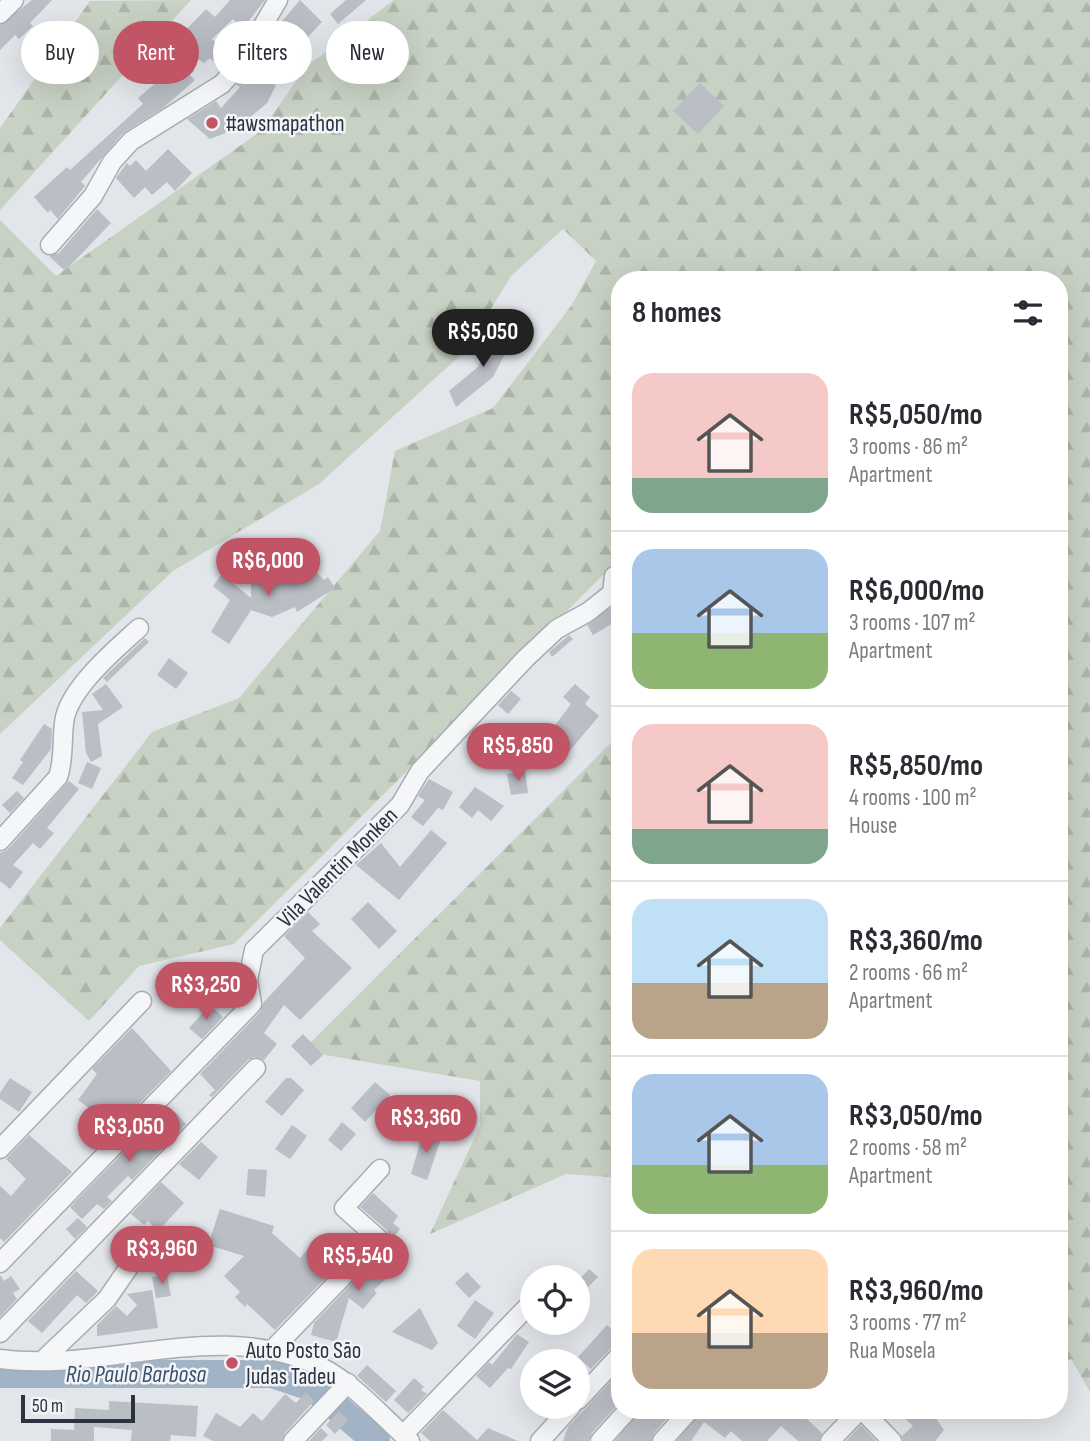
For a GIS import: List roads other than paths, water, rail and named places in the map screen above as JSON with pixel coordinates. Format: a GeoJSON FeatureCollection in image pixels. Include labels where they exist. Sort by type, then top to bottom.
{"type":"FeatureCollection","features":[{"type":"Feature","properties":{"kind":"street"},"geometry":{"type":"LineString","coordinates":[[0,14],[14,0]]}},
{"type":"Feature","properties":{"kind":"street"},"geometry":{"type":"LineString","coordinates":[[50,245],[93,196],[112,162],[131,141],[222,84],[242,61],[278,0]]}},
{"type":"Feature","properties":{"kind":"street","name":"Vila Valentin Monken"},"geometry":{"type":"LineString","coordinates":[[0,1263],[252,1004],[248,980],[254,950],[400,805],[419,771],[526,658],[557,629],[588,612],[611,594]]}},
{"type":"Feature","properties":{"kind":"street"},"geometry":{"type":"LineString","coordinates":[[0,841],[58,777],[62,765],[65,715],[80,689],[139,628]]}},
{"type":"Feature","properties":{"kind":"street"},"geometry":{"type":"LineString","coordinates":[[0,1150],[142,1001]]}},
{"type":"Feature","properties":{"kind":"street"},"geometry":{"type":"LineString","coordinates":[[0,1333],[256,1069]]}},
{"type":"Feature","properties":{"kind":"street"},"geometry":{"type":"LineString","coordinates":[[272,1350],[379,1239],[344,1208],[380,1169]]}},
{"type":"Feature","properties":{"kind":"street"},"geometry":{"type":"LineString","coordinates":[[43,1360],[107,1299],[149,1238]]}},
{"type":"Feature","properties":{"kind":"street"},"geometry":{"type":"LineString","coordinates":[[0,1359],[43,1360],[214,1346],[272,1350],[319,1366],[348,1383],[407,1438],[520,1315]]}},
{"type":"Feature","properties":{"kind":"street"},"geometry":{"type":"LineString","coordinates":[[590,1388],[611,1366]]}},
{"type":"Feature","properties":{"kind":"street"},"geometry":{"type":"LineString","coordinates":[[293,1441],[348,1383]]}},
{"type":"Feature","properties":{"kind":"street"},"geometry":{"type":"LineString","coordinates":[[540,1441],[560,1419]]}},
{"type":"Feature","properties":{"kind":"street"},"geometry":{"type":"LineString","coordinates":[[600,1441],[620,1419]]}},
{"type":"Feature","properties":{"kind":"street"},"geometry":{"type":"LineString","coordinates":[[662,1441],[682,1419]]}},
{"type":"Feature","properties":{"kind":"street"},"geometry":{"type":"LineString","coordinates":[[830,1441],[852,1419]]}},
{"type":"Feature","properties":{"kind":"street"},"geometry":{"type":"LineString","coordinates":[[870,1419],[892,1441]]}},
{"type":"Feature","properties":{"kind":"waterway","name":"Rio Paulo Barbosa"},"geometry":{"type":"LineString","coordinates":[[0,1374],[272,1374],[314,1388],[376,1441]]}},
{"type":"Feature","properties":{"kind":"place","name":"#awsmapathon"},"geometry":{"type":"Point","coordinates":[212,123]}},
{"type":"Feature","properties":{"kind":"place","name":"Auto Posto São Judas Tadeu"},"geometry":{"type":"Point","coordinates":[232,1363]}}]}
